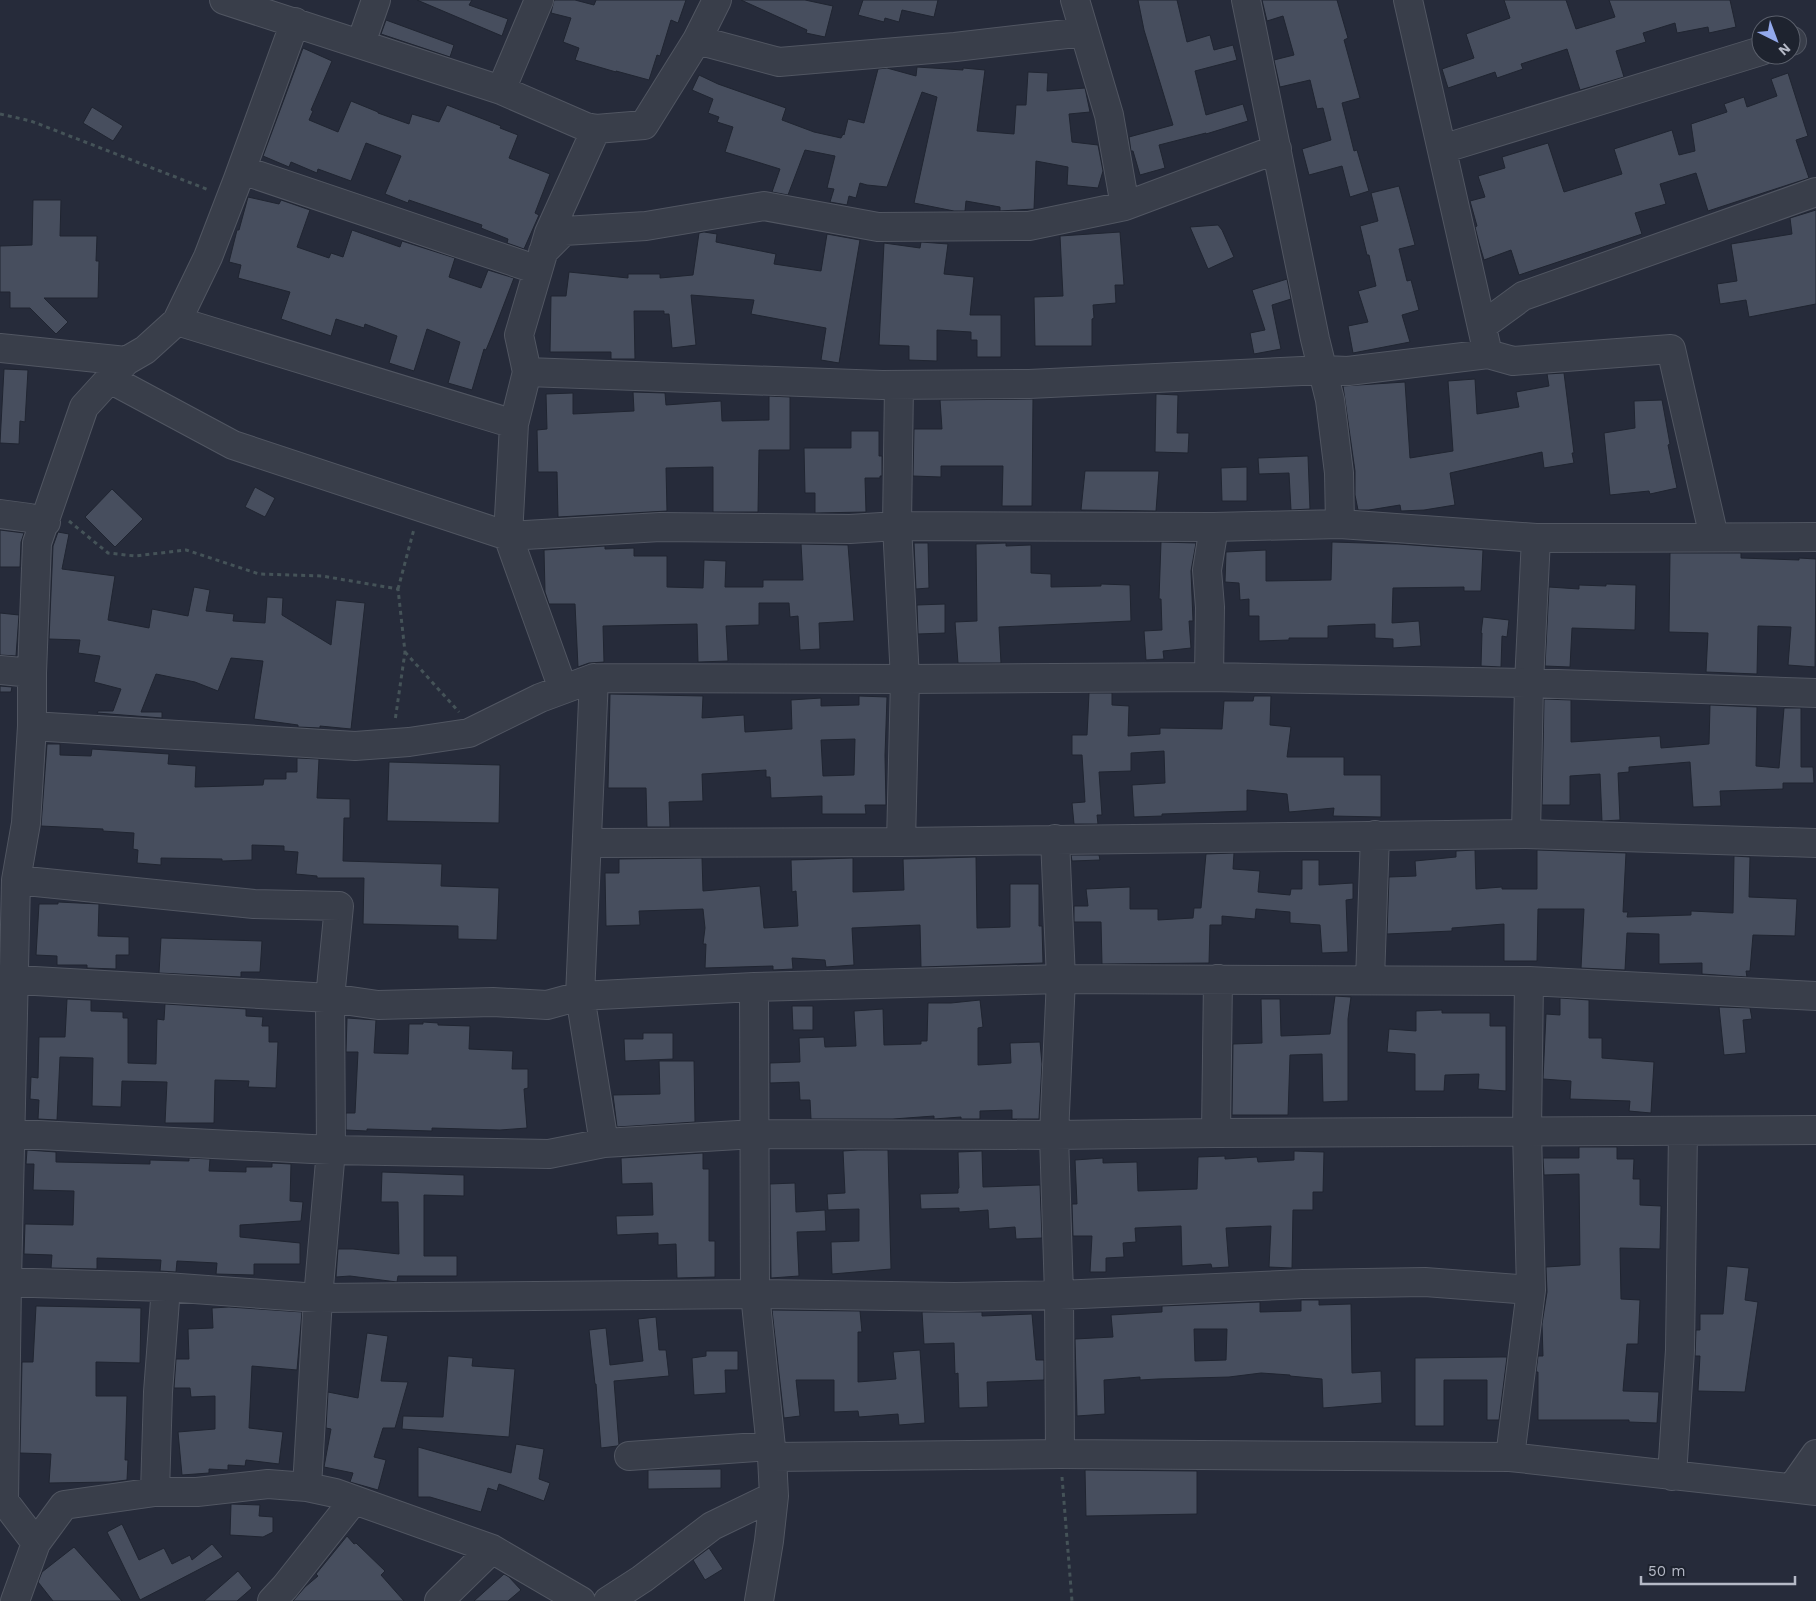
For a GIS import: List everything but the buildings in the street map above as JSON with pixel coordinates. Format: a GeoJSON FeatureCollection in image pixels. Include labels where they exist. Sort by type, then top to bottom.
{"type":"FeatureCollection","features":[{"type":"Feature","properties":{"kind":"street"},"geometry":{"type":"LineString","coordinates":[[224,0],[501,90],[586,127],[596,129],[644,125],[697,40],[717,0]]}},
{"type":"Feature","properties":{"kind":"street"},"geometry":{"type":"LineString","coordinates":[[361,43],[376,0]]}},
{"type":"Feature","properties":{"kind":"street"},"geometry":{"type":"LineString","coordinates":[[501,90],[539,0]]}},
{"type":"Feature","properties":{"kind":"street"},"geometry":{"type":"LineString","coordinates":[[1075,0],[1110,115],[1125,206]]}},
{"type":"Feature","properties":{"kind":"street"},"geometry":{"type":"LineString","coordinates":[[1246,0],[1315,339],[1330,400],[1339,473],[1340,524]]}},
{"type":"Feature","properties":{"kind":"street"},"geometry":{"type":"LineString","coordinates":[[1410,0],[1488,354]]}},
{"type":"Feature","properties":{"kind":"street"},"geometry":{"type":"LineString","coordinates":[[36,1542],[4,1501],[3,1282],[7,979],[16,880],[26,823],[32,726],[37,543],[84,406],[118,370],[145,350],[177,321],[208,256],[231,199],[295,22]]}},
{"type":"Feature","properties":{"kind":"street"},"geometry":{"type":"LineString","coordinates":[[697,40],[779,62],[1084,32]]}},
{"type":"Feature","properties":{"kind":"street"},"geometry":{"type":"LineString","coordinates":[[1442,149],[1751,53]]}},
{"type":"Feature","properties":{"kind":"street"},"geometry":{"type":"LineString","coordinates":[[563,689],[508,536],[514,424],[527,372],[520,336],[549,233],[596,129]]}},
{"type":"Feature","properties":{"kind":"street"},"geometry":{"type":"LineString","coordinates":[[541,261],[564,231],[646,226],[764,206],[878,227],[1029,226],[1125,206],[1277,149]]}},
{"type":"Feature","properties":{"kind":"street"},"geometry":{"type":"LineString","coordinates":[[242,170],[541,261]]}},
{"type":"Feature","properties":{"kind":"street"},"geometry":{"type":"LineString","coordinates":[[1482,326],[1523,296],[1816,192]]}},
{"type":"Feature","properties":{"kind":"street"},"geometry":{"type":"LineString","coordinates":[[177,321],[514,424]]}},
{"type":"Feature","properties":{"kind":"street"},"geometry":{"type":"LineString","coordinates":[[0,348],[118,370],[233,445],[508,536],[660,527],[850,529],[897,526],[1214,527],[1340,524],[1536,538],[1816,537]]}},
{"type":"Feature","properties":{"kind":"street"},"geometry":{"type":"LineString","coordinates":[[527,372],[899,384],[1049,383],[1323,370],[1348,371],[1488,354],[1513,361],[1671,348],[1714,537]]}},
{"type":"Feature","properties":{"kind":"street"},"geometry":{"type":"LineString","coordinates":[[899,384],[897,526],[905,679],[901,842]]}},
{"type":"Feature","properties":{"kind":"street"},"geometry":{"type":"LineString","coordinates":[[0,514],[30,518],[48,515]]}},
{"type":"Feature","properties":{"kind":"street"},"geometry":{"type":"LineString","coordinates":[[1210,677],[1210,607],[1207,570],[1214,527]]}},
{"type":"Feature","properties":{"kind":"street"},"geometry":{"type":"LineString","coordinates":[[1526,834],[1536,538]]}},
{"type":"Feature","properties":{"kind":"street"},"geometry":{"type":"LineString","coordinates":[[0,670],[32,673]]}},
{"type":"Feature","properties":{"kind":"street"},"geometry":{"type":"LineString","coordinates":[[32,726],[355,746],[393,743],[469,733],[506,713],[594,678],[905,679],[1210,677],[1530,683],[1816,693]]}},
{"type":"Feature","properties":{"kind":"street"},"geometry":{"type":"LineString","coordinates":[[594,678],[580,996],[604,1142]]}},
{"type":"Feature","properties":{"kind":"street"},"geometry":{"type":"LineString","coordinates":[[587,842],[901,842],[1526,834],[1816,842]]}},
{"type":"Feature","properties":{"kind":"street"},"geometry":{"type":"LineString","coordinates":[[1370,980],[1375,835]]}},
{"type":"Feature","properties":{"kind":"street"},"geometry":{"type":"LineString","coordinates":[[1055,839],[1061,979],[1054,1136],[1059,1295],[1060,1454]]}},
{"type":"Feature","properties":{"kind":"street"},"geometry":{"type":"LineString","coordinates":[[16,880],[254,904],[340,906],[330,998],[331,1150],[318,1298],[307,1487]]}},
{"type":"Feature","properties":{"kind":"street"},"geometry":{"type":"LineString","coordinates":[[7,979],[330,998],[378,1005],[493,1002],[547,1005],[580,996],[754,987],[1061,979],[1529,981],[1816,996]]}},
{"type":"Feature","properties":{"kind":"street"},"geometry":{"type":"LineString","coordinates":[[1216,1133],[1218,979]]}},
{"type":"Feature","properties":{"kind":"street"},"geometry":{"type":"LineString","coordinates":[[1510,1457],[1530,1290],[1527,1132],[1529,981]]}},
{"type":"Feature","properties":{"kind":"street"},"geometry":{"type":"LineString","coordinates":[[754,987],[755,1294],[774,1496],[768,1549],[759,1601]]}},
{"type":"Feature","properties":{"kind":"street"},"geometry":{"type":"LineString","coordinates":[[5,1133],[331,1150],[549,1154],[604,1142],[755,1134],[1054,1136],[1216,1133],[1816,1130]]}},
{"type":"Feature","properties":{"kind":"street"},"geometry":{"type":"LineString","coordinates":[[1672,1476],[1680,1350],[1683,1131]]}},
{"type":"Feature","properties":{"kind":"street"},"geometry":{"type":"LineString","coordinates":[[3,1282],[166,1287],[318,1298],[755,1294],[955,1297],[1059,1295],[1303,1284],[1425,1282],[1530,1290]]}},
{"type":"Feature","properties":{"kind":"street"},"geometry":{"type":"LineString","coordinates":[[155,1492],[158,1392],[166,1287]]}},
{"type":"Feature","properties":{"kind":"street"},"geometry":{"type":"LineString","coordinates":[[629,1456],[771,1451],[1510,1457],[1804,1490],[1816,1454]]}},
{"type":"Feature","properties":{"kind":"street"},"geometry":{"type":"LineString","coordinates":[[24,1595],[36,1542],[64,1505],[155,1492],[197,1492],[268,1484],[307,1487],[354,1500],[492,1550],[581,1601]]}},
{"type":"Feature","properties":{"kind":"street"},"geometry":{"type":"LineString","coordinates":[[608,1601],[642,1579],[712,1526],[774,1496]]}},
{"type":"Feature","properties":{"kind":"street"},"geometry":{"type":"LineString","coordinates":[[272,1601],[354,1500]]}},
{"type":"Feature","properties":{"kind":"street"},"geometry":{"type":"LineString","coordinates":[[438,1601],[492,1550]]}},
{"type":"Feature","properties":{"kind":"path"},"geometry":{"type":"LineString","coordinates":[[0,114],[31,120],[231,199]]}},
{"type":"Feature","properties":{"kind":"path"},"geometry":{"type":"LineString","coordinates":[[393,743],[405,652],[398,589],[420,507]]}},
{"type":"Feature","properties":{"kind":"path"},"geometry":{"type":"LineString","coordinates":[[48,515],[76,526],[108,553],[135,556],[186,550],[259,574],[322,576],[398,589]]}},
{"type":"Feature","properties":{"kind":"path"},"geometry":{"type":"LineString","coordinates":[[405,652],[461,713],[469,733]]}},
{"type":"Feature","properties":{"kind":"path"},"geometry":{"type":"LineString","coordinates":[[1060,1454],[1072,1601]]}}]}
